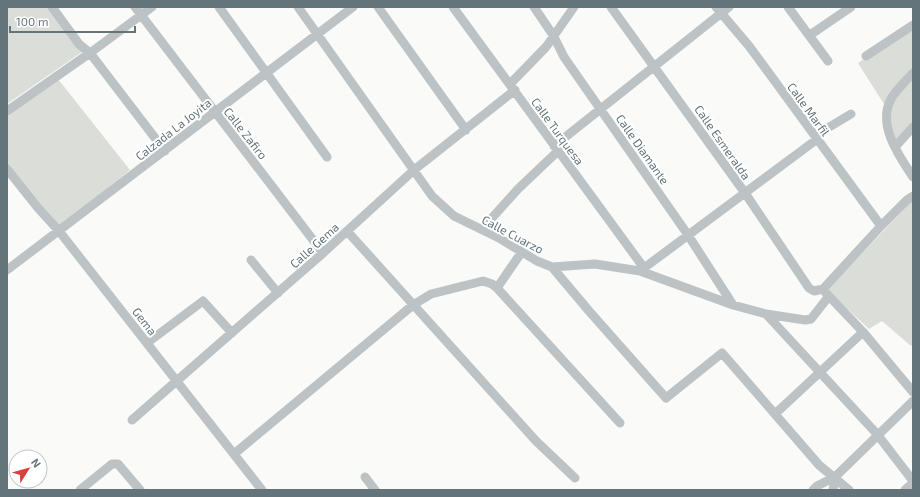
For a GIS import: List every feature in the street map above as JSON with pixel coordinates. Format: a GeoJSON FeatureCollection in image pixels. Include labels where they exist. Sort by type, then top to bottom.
{"type":"FeatureCollection","features":[{"type":"Feature","properties":{"kind":"street"},"geometry":{"type":"LineString","coordinates":[[52,7],[79,44],[90,53],[166,151]]}},
{"type":"Feature","properties":{"kind":"street","name":"Calle Zafiro"},"geometry":{"type":"LineString","coordinates":[[135,7],[324,253]]}},
{"type":"Feature","properties":{"kind":"street"},"geometry":{"type":"LineString","coordinates":[[7,111],[90,53],[152,7]]}},
{"type":"Feature","properties":{"kind":"street"},"geometry":{"type":"LineString","coordinates":[[219,7],[327,157]]}},
{"type":"Feature","properties":{"kind":"street","name":"Calle Cuarzo"},"geometry":{"type":"LineString","coordinates":[[298,7],[432,196],[443,208],[464,222],[482,229],[521,253],[552,267],[595,264],[642,269],[733,304],[766,314],[805,320],[811,319],[822,292]]}},
{"type":"Feature","properties":{"kind":"street","name":"Calzada La Joyita"},"geometry":{"type":"LineString","coordinates":[[7,270],[166,151],[353,7]]}},
{"type":"Feature","properties":{"kind":"street"},"geometry":{"type":"LineString","coordinates":[[378,7],[466,130]]}},
{"type":"Feature","properties":{"kind":"street","name":"Calle Turquesa"},"geometry":{"type":"LineString","coordinates":[[453,7],[642,269]]}},
{"type":"Feature","properties":{"kind":"street","name":"Calle Diamante"},"geometry":{"type":"LineString","coordinates":[[534,7],[553,35],[564,57],[688,235],[733,304]]}},
{"type":"Feature","properties":{"kind":"street","name":"Calle Gema"},"geometry":{"type":"LineString","coordinates":[[132,420],[324,253],[414,170],[466,130],[512,87],[537,58],[574,7]]}},
{"type":"Feature","properties":{"kind":"street","name":"Calle Esmeralda"},"geometry":{"type":"LineString","coordinates":[[612,7],[745,193],[809,288],[822,292],[863,332],[913,392]]}},
{"type":"Feature","properties":{"kind":"street"},"geometry":{"type":"LineString","coordinates":[[482,229],[556,149],[600,109],[655,67],[718,10],[729,7]]}},
{"type":"Feature","properties":{"kind":"street"},"geometry":{"type":"LineString","coordinates":[[788,7],[828,61]]}},
{"type":"Feature","properties":{"kind":"street"},"geometry":{"type":"LineString","coordinates":[[810,35],[847,8]]}},
{"type":"Feature","properties":{"kind":"street","name":"Calle Marfil"},"geometry":{"type":"LineString","coordinates":[[718,10],[749,46],[816,140],[881,226]]}},
{"type":"Feature","properties":{"kind":"street"},"geometry":{"type":"LineString","coordinates":[[866,56],[913,25]]}},
{"type":"Feature","properties":{"kind":"street"},"geometry":{"type":"LineString","coordinates":[[913,73],[891,98],[888,106],[887,126],[896,147],[913,177]]}},
{"type":"Feature","properties":{"kind":"street"},"geometry":{"type":"LineString","coordinates":[[642,269],[816,140],[826,129],[851,114]]}},
{"type":"Feature","properties":{"kind":"street"},"geometry":{"type":"LineString","coordinates":[[896,147],[913,127]]}},
{"type":"Feature","properties":{"kind":"street","name":"Gema"},"geometry":{"type":"LineString","coordinates":[[7,169],[59,231],[262,490]]}},
{"type":"Feature","properties":{"kind":"street"},"geometry":{"type":"LineString","coordinates":[[822,292],[881,226],[913,196]]}},
{"type":"Feature","properties":{"kind":"street"},"geometry":{"type":"LineString","coordinates":[[347,231],[536,441],[575,478]]}},
{"type":"Feature","properties":{"kind":"street"},"geometry":{"type":"LineString","coordinates":[[497,288],[521,253]]}},
{"type":"Feature","properties":{"kind":"street"},"geometry":{"type":"LineString","coordinates":[[252,260],[278,293]]}},
{"type":"Feature","properties":{"kind":"street"},"geometry":{"type":"LineString","coordinates":[[552,267],[589,312],[666,398],[722,353],[819,465],[835,477],[848,490]]}},
{"type":"Feature","properties":{"kind":"street"},"geometry":{"type":"LineString","coordinates":[[234,454],[413,305],[431,294],[478,282],[492,284],[497,288],[620,423]]}},
{"type":"Feature","properties":{"kind":"street"},"geometry":{"type":"LineString","coordinates":[[147,343],[203,301],[232,333]]}},
{"type":"Feature","properties":{"kind":"street"},"geometry":{"type":"LineString","coordinates":[[766,314],[877,434],[913,482],[905,490]]}},
{"type":"Feature","properties":{"kind":"street"},"geometry":{"type":"LineString","coordinates":[[775,414],[863,332]]}},
{"type":"Feature","properties":{"kind":"street"},"geometry":{"type":"LineString","coordinates":[[813,490],[817,486],[835,477],[913,400]]}},
{"type":"Feature","properties":{"kind":"street"},"geometry":{"type":"LineString","coordinates":[[80,490],[112,464],[118,464],[140,490]]}},
{"type":"Feature","properties":{"kind":"street"},"geometry":{"type":"LineString","coordinates":[[365,477],[374,490]]}},
{"type":"Feature","properties":{"kind":"street"},"geometry":{"type":"LineString","coordinates":[[833,490],[835,477]]}},
{"type":"Feature","properties":{"kind":"shaded area"},"geometry":{"type":"Polygon","coordinates":[[[7,7],[49,7],[82,52],[7,104],[7,7]]]}},
{"type":"Feature","properties":{"kind":"shaded area"},"geometry":{"type":"Polygon","coordinates":[[[913,27],[913,71],[884,104],[858,63],[913,27]]]}},
{"type":"Feature","properties":{"kind":"shaded area"},"geometry":{"type":"Polygon","coordinates":[[[913,76],[913,123],[896,143],[890,122],[889,114],[891,106],[899,93],[913,76]]]}},
{"type":"Feature","properties":{"kind":"shaded area"},"geometry":{"type":"Polygon","coordinates":[[[58,79],[130,170],[60,227],[18,180],[7,164],[7,114],[58,79]]]}},
{"type":"Feature","properties":{"kind":"shaded area"},"geometry":{"type":"Polygon","coordinates":[[[913,200],[913,344],[911,346],[882,321],[869,329],[827,290],[913,200]]]}}]}
